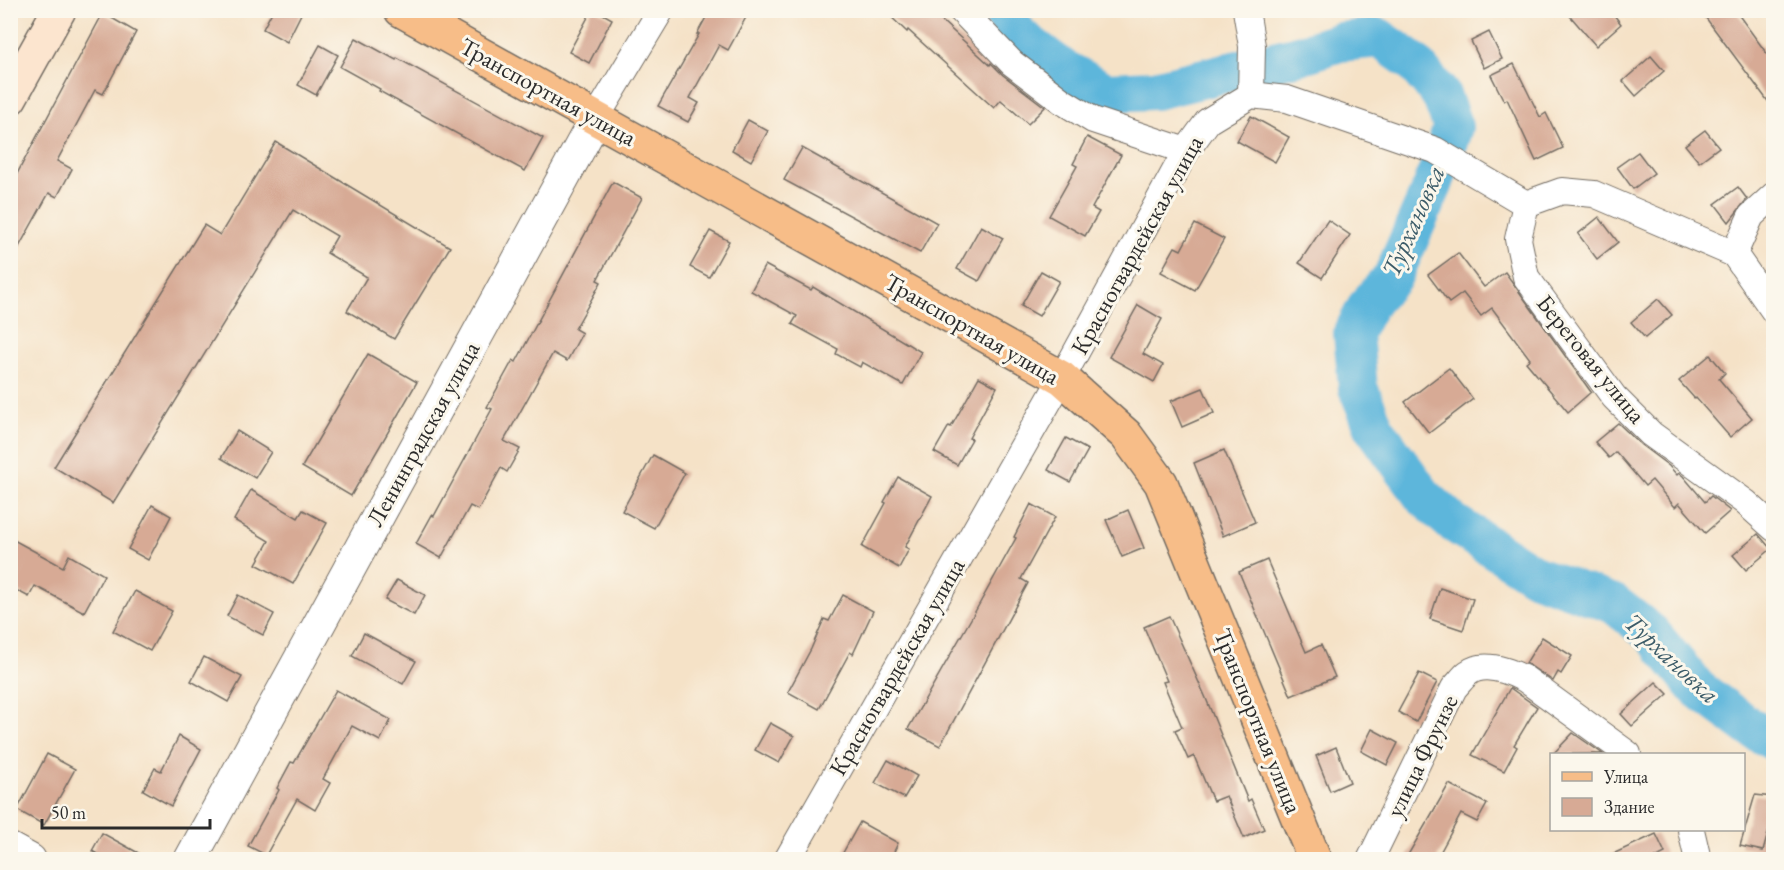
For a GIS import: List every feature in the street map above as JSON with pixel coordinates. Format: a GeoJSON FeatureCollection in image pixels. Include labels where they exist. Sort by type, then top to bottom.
{"type":"FeatureCollection","features":[{"type":"Feature","properties":{"kind":"main road"},"geometry":{"type":"LineString","coordinates":[[10,98],[59,10]]}},
{"type":"Feature","properties":{"kind":"main road","name":"Транспортная улица"},"geometry":{"type":"LineString","coordinates":[[401,10],[1062,378],[1126,435],[1161,483],[1315,860]]}},
{"type":"Feature","properties":{"kind":"street","name":"Ленинградская улица"},"geometry":{"type":"LineString","coordinates":[[190,860],[596,118],[661,10]]}},
{"type":"Feature","properties":{"kind":"street"},"geometry":{"type":"LineString","coordinates":[[961,10],[1012,63],[1062,101],[1092,120],[1186,151]]}},
{"type":"Feature","properties":{"kind":"street"},"geometry":{"type":"LineString","coordinates":[[1248,11],[1252,46],[1251,94],[1287,99],[1435,150],[1526,204],[1562,191],[1594,194],[1734,254],[1773,311]]}},
{"type":"Feature","properties":{"kind":"street","name":"Красногвардейская улица"},"geometry":{"type":"LineString","coordinates":[[787,860],[1062,378],[1186,151],[1208,121],[1251,94]]}},
{"type":"Feature","properties":{"kind":"street"},"geometry":{"type":"LineString","coordinates":[[1734,254],[1751,216],[1773,195]]}},
{"type":"Feature","properties":{"kind":"street","name":"Береговая улица"},"geometry":{"type":"LineString","coordinates":[[1526,204],[1518,239],[1526,277],[1614,397],[1652,434],[1745,502],[1773,528]]}},
{"type":"Feature","properties":{"kind":"street","name":"улица Фрунзе"},"geometry":{"type":"LineString","coordinates":[[1370,860],[1454,688],[1470,672],[1487,668],[1507,670],[1525,679],[1627,753]]}},
{"type":"Feature","properties":{"kind":"street"},"geometry":{"type":"LineString","coordinates":[[1690,831],[1698,860]]}},
{"type":"Feature","properties":{"kind":"street"},"geometry":{"type":"LineString","coordinates":[[10,849],[30,860]]}},
{"type":"Feature","properties":{"kind":"building"},"geometry":{"type":"Polygon","coordinates":[[[273,10],[303,10],[287,42],[263,29],[273,10]]]}},
{"type":"Feature","properties":{"kind":"building"},"geometry":{"type":"Polygon","coordinates":[[[592,10],[612,19],[589,63],[569,52],[592,10]]]}},
{"type":"Feature","properties":{"kind":"building"},"geometry":{"type":"Polygon","coordinates":[[[710,10],[750,10],[728,50],[719,45],[690,98],[699,103],[688,122],[658,106],[710,10]]]}},
{"type":"Feature","properties":{"kind":"building"},"geometry":{"type":"Polygon","coordinates":[[[884,10],[930,10],[990,65],[991,63],[1045,107],[1028,124],[1001,100],[994,108],[884,10]]]}},
{"type":"Feature","properties":{"kind":"building"},"geometry":{"type":"Polygon","coordinates":[[[1565,10],[1610,10],[1621,24],[1596,46],[1565,10]]]}},
{"type":"Feature","properties":{"kind":"building"},"geometry":{"type":"Polygon","coordinates":[[[1700,10],[1735,10],[1773,62],[1773,108],[1700,10]]]}},
{"type":"Feature","properties":{"kind":"building"},"geometry":{"type":"Polygon","coordinates":[[[103,13],[136,32],[103,94],[95,90],[57,161],[72,169],[57,197],[49,193],[10,263],[10,187],[103,13]]]}},
{"type":"Feature","properties":{"kind":"building"},"geometry":{"type":"Polygon","coordinates":[[[1489,32],[1502,59],[1484,68],[1471,41],[1489,32]]]}},
{"type":"Feature","properties":{"kind":"building"},"geometry":{"type":"Polygon","coordinates":[[[356,38],[543,138],[525,171],[379,91],[380,89],[340,67],[356,38]]]}},
{"type":"Feature","properties":{"kind":"building"},"geometry":{"type":"Polygon","coordinates":[[[320,45],[338,55],[316,95],[298,85],[320,45]]]}},
{"type":"Feature","properties":{"kind":"building"},"geometry":{"type":"Polygon","coordinates":[[[1651,56],[1664,71],[1636,96],[1623,81],[1651,56]]]}},
{"type":"Feature","properties":{"kind":"building"},"geometry":{"type":"Polygon","coordinates":[[[1514,64],[1540,117],[1546,113],[1563,148],[1536,161],[1507,99],[1504,101],[1491,75],[1514,64]]]}},
{"type":"Feature","properties":{"kind":"building"},"geometry":{"type":"Polygon","coordinates":[[[1251,116],[1289,137],[1275,162],[1237,141],[1251,116]]]}},
{"type":"Feature","properties":{"kind":"building"},"geometry":{"type":"Polygon","coordinates":[[[748,120],[768,131],[751,161],[732,150],[748,120]]]}},
{"type":"Feature","properties":{"kind":"building"},"geometry":{"type":"Polygon","coordinates":[[[1705,130],[1719,147],[1699,162],[1685,145],[1705,130]]]}},
{"type":"Feature","properties":{"kind":"building"},"geometry":{"type":"Polygon","coordinates":[[[1087,137],[1121,155],[1092,208],[1099,212],[1085,236],[1049,216],[1077,166],[1073,164],[1087,137]]]}},
{"type":"Feature","properties":{"kind":"building"},"geometry":{"type":"Polygon","coordinates":[[[276,142],[450,247],[394,339],[347,311],[367,277],[327,253],[337,236],[293,210],[113,503],[54,467],[204,225],[220,235],[276,142]]]}},
{"type":"Feature","properties":{"kind":"building"},"geometry":{"type":"Polygon","coordinates":[[[802,148],[937,223],[920,253],[784,180],[802,148]]]}},
{"type":"Feature","properties":{"kind":"building"},"geometry":{"type":"Polygon","coordinates":[[[1638,152],[1654,173],[1633,189],[1617,167],[1638,152]]]}},
{"type":"Feature","properties":{"kind":"building"},"geometry":{"type":"Polygon","coordinates":[[[613,182],[642,198],[597,280],[601,282],[575,329],[582,333],[567,361],[553,353],[504,441],[520,449],[507,472],[501,468],[478,510],[470,506],[441,558],[416,544],[432,515],[434,516],[492,409],[487,407],[513,360],[516,362],[613,182]]]}},
{"type":"Feature","properties":{"kind":"building"},"geometry":{"type":"Polygon","coordinates":[[[1738,187],[1747,199],[1729,222],[1715,204],[1738,187]]]}},
{"type":"Feature","properties":{"kind":"building"},"geometry":{"type":"Polygon","coordinates":[[[1599,217],[1618,242],[1597,259],[1578,234],[1599,217]]]}},
{"type":"Feature","properties":{"kind":"building"},"geometry":{"type":"Polygon","coordinates":[[[1328,220],[1350,235],[1322,278],[1299,263],[1328,220]]]}},
{"type":"Feature","properties":{"kind":"building"},"geometry":{"type":"Polygon","coordinates":[[[1195,224],[1224,239],[1195,290],[1161,272],[1175,247],[1181,250],[1195,224]]]}},
{"type":"Feature","properties":{"kind":"building"},"geometry":{"type":"Polygon","coordinates":[[[981,226],[1003,238],[979,281],[957,269],[981,226]]]}},
{"type":"Feature","properties":{"kind":"building"},"geometry":{"type":"Polygon","coordinates":[[[710,231],[729,241],[709,277],[690,267],[710,231]]]}},
{"type":"Feature","properties":{"kind":"building"},"geometry":{"type":"Polygon","coordinates":[[[1458,253],[1484,287],[1505,272],[1591,392],[1568,412],[1526,362],[1530,359],[1492,308],[1481,316],[1463,293],[1449,303],[1428,275],[1458,253]]]}},
{"type":"Feature","properties":{"kind":"building"},"geometry":{"type":"Polygon","coordinates":[[[765,265],[811,290],[813,287],[921,352],[903,385],[862,362],[860,367],[836,354],[838,349],[792,324],[797,316],[751,291],[765,265]]]}},
{"type":"Feature","properties":{"kind":"building"},"geometry":{"type":"Polygon","coordinates":[[[1041,271],[1059,281],[1039,316],[1021,306],[1041,271]]]}},
{"type":"Feature","properties":{"kind":"building"},"geometry":{"type":"Polygon","coordinates":[[[1658,299],[1672,315],[1645,338],[1631,322],[1658,299]]]}},
{"type":"Feature","properties":{"kind":"building"},"geometry":{"type":"Polygon","coordinates":[[[1138,305],[1162,319],[1143,354],[1163,365],[1154,382],[1109,357],[1138,305]]]}},
{"type":"Feature","properties":{"kind":"building"},"geometry":{"type":"Polygon","coordinates":[[[368,354],[417,382],[351,496],[302,467],[368,354]]]}},
{"type":"Feature","properties":{"kind":"building"},"geometry":{"type":"Polygon","coordinates":[[[1710,355],[1725,373],[1719,379],[1752,418],[1730,437],[1679,381],[1710,355]]]}},
{"type":"Feature","properties":{"kind":"building"},"geometry":{"type":"Polygon","coordinates":[[[1449,368],[1473,399],[1429,433],[1405,402],[1449,368]]]}},
{"type":"Feature","properties":{"kind":"building"},"geometry":{"type":"Polygon","coordinates":[[[979,377],[997,387],[957,465],[934,452],[979,377]]]}},
{"type":"Feature","properties":{"kind":"building"},"geometry":{"type":"Polygon","coordinates":[[[1203,388],[1214,413],[1182,427],[1171,401],[1203,388]]]}},
{"type":"Feature","properties":{"kind":"building"},"geometry":{"type":"Polygon","coordinates":[[[1618,423],[1677,475],[1679,473],[1683,476],[1705,502],[1711,496],[1730,511],[1705,533],[1679,503],[1675,507],[1652,480],[1645,486],[1616,452],[1609,458],[1595,442],[1618,423]]]}},
{"type":"Feature","properties":{"kind":"building"},"geometry":{"type":"Polygon","coordinates":[[[237,431],[271,452],[255,478],[221,458],[237,431]]]}},
{"type":"Feature","properties":{"kind":"building"},"geometry":{"type":"Polygon","coordinates":[[[1066,438],[1088,450],[1070,482],[1048,470],[1066,438]]]}},
{"type":"Feature","properties":{"kind":"building"},"geometry":{"type":"Polygon","coordinates":[[[1224,450],[1255,522],[1223,536],[1194,463],[1224,450]]]}},
{"type":"Feature","properties":{"kind":"building"},"geometry":{"type":"Polygon","coordinates":[[[653,455],[685,473],[654,528],[622,511],[653,455]]]}},
{"type":"Feature","properties":{"kind":"building"},"geometry":{"type":"Polygon","coordinates":[[[898,477],[932,496],[905,547],[909,549],[899,568],[862,547],[898,477]]]}},
{"type":"Feature","properties":{"kind":"building"},"geometry":{"type":"Polygon","coordinates":[[[251,490],[298,518],[303,510],[327,523],[293,584],[256,564],[269,541],[234,520],[251,490]]]}},
{"type":"Feature","properties":{"kind":"building"},"geometry":{"type":"Polygon","coordinates":[[[1031,504],[1055,517],[1021,579],[1028,583],[940,746],[908,729],[1016,538],[1014,537],[1031,504]]]}},
{"type":"Feature","properties":{"kind":"building"},"geometry":{"type":"Polygon","coordinates":[[[152,505],[171,516],[148,560],[128,549],[152,505]]]}},
{"type":"Feature","properties":{"kind":"building"},"geometry":{"type":"Polygon","coordinates":[[[1128,510],[1144,548],[1122,557],[1106,520],[1128,510]]]}},
{"type":"Feature","properties":{"kind":"building"},"geometry":{"type":"Polygon","coordinates":[[[1758,534],[1771,549],[1746,570],[1733,555],[1758,534]]]}},
{"type":"Feature","properties":{"kind":"building"},"geometry":{"type":"Polygon","coordinates":[[[10,538],[63,567],[69,555],[104,575],[84,612],[35,586],[29,597],[10,587],[10,538]]]}},
{"type":"Feature","properties":{"kind":"building"},"geometry":{"type":"Polygon","coordinates":[[[1267,560],[1306,652],[1321,645],[1335,677],[1291,696],[1239,572],[1267,560]]]}},
{"type":"Feature","properties":{"kind":"building"},"geometry":{"type":"Polygon","coordinates":[[[397,580],[425,595],[414,615],[385,600],[397,580]]]}},
{"type":"Feature","properties":{"kind":"building"},"geometry":{"type":"Polygon","coordinates":[[[1440,588],[1473,599],[1463,630],[1430,619],[1440,588]]]}},
{"type":"Feature","properties":{"kind":"building"},"geometry":{"type":"Polygon","coordinates":[[[135,591],[172,611],[150,651],[113,631],[135,591]]]}},
{"type":"Feature","properties":{"kind":"building"},"geometry":{"type":"Polygon","coordinates":[[[238,595],[274,614],[263,635],[227,616],[238,595]]]}},
{"type":"Feature","properties":{"kind":"building"},"geometry":{"type":"Polygon","coordinates":[[[843,595],[873,611],[853,654],[850,652],[819,709],[788,692],[824,619],[829,621],[843,595]]]}},
{"type":"Feature","properties":{"kind":"building"},"geometry":{"type":"Polygon","coordinates":[[[1169,616],[1248,801],[1251,799],[1264,829],[1244,838],[1226,796],[1213,801],[1194,756],[1188,759],[1175,730],[1182,727],[1163,682],[1167,681],[1144,627],[1169,616]]]}},
{"type":"Feature","properties":{"kind":"building"},"geometry":{"type":"Polygon","coordinates":[[[364,633],[416,661],[403,684],[352,656],[364,633]]]}},
{"type":"Feature","properties":{"kind":"building"},"geometry":{"type":"Polygon","coordinates":[[[1542,637],[1572,656],[1561,674],[1558,672],[1553,681],[1526,663],[1542,637]]]}},
{"type":"Feature","properties":{"kind":"building"},"geometry":{"type":"Polygon","coordinates":[[[204,657],[242,677],[228,702],[191,681],[204,657]]]}},
{"type":"Feature","properties":{"kind":"building"},"geometry":{"type":"Polygon","coordinates":[[[1419,673],[1437,682],[1416,722],[1398,712],[1419,673]]]}},
{"type":"Feature","properties":{"kind":"building"},"geometry":{"type":"Polygon","coordinates":[[[1656,682],[1668,694],[1632,726],[1621,714],[1656,682]]]}},
{"type":"Feature","properties":{"kind":"building"},"geometry":{"type":"Polygon","coordinates":[[[1510,688],[1537,707],[1514,745],[1517,747],[1504,771],[1472,755],[1510,688]]]}},
{"type":"Feature","properties":{"kind":"building"},"geometry":{"type":"Polygon","coordinates":[[[336,690],[391,720],[380,741],[352,726],[323,779],[330,783],[315,810],[297,799],[266,855],[248,846],[279,790],[277,788],[291,762],[294,763],[336,690]]]}},
{"type":"Feature","properties":{"kind":"building"},"geometry":{"type":"Polygon","coordinates":[[[770,723],[794,736],[779,763],[755,750],[770,723]]]}},
{"type":"Feature","properties":{"kind":"building"},"geometry":{"type":"Polygon","coordinates":[[[1372,729],[1398,743],[1387,765],[1361,751],[1372,729]]]}},
{"type":"Feature","properties":{"kind":"building"},"geometry":{"type":"Polygon","coordinates":[[[1573,733],[1602,753],[1554,753],[1573,733]]]}},
{"type":"Feature","properties":{"kind":"building"},"geometry":{"type":"Polygon","coordinates":[[[179,736],[201,749],[171,806],[143,790],[155,768],[161,771],[179,736]]]}},
{"type":"Feature","properties":{"kind":"building"},"geometry":{"type":"Polygon","coordinates":[[[1336,747],[1350,782],[1330,791],[1316,756],[1336,747]]]}},
{"type":"Feature","properties":{"kind":"building"},"geometry":{"type":"Polygon","coordinates":[[[47,754],[75,769],[44,825],[17,810],[47,754]]]}},
{"type":"Feature","properties":{"kind":"building"},"geometry":{"type":"Polygon","coordinates":[[[888,760],[917,776],[904,798],[875,783],[888,760]]]}},
{"type":"Feature","properties":{"kind":"building"},"geometry":{"type":"Polygon","coordinates":[[[1449,784],[1487,804],[1477,822],[1461,814],[1436,860],[1405,860],[1449,784]]]}},
{"type":"Feature","properties":{"kind":"building"},"geometry":{"type":"Polygon","coordinates":[[[1755,795],[1773,797],[1773,816],[1763,851],[1740,846],[1755,795]]]}},
{"type":"Feature","properties":{"kind":"building"},"geometry":{"type":"Polygon","coordinates":[[[860,822],[898,843],[890,860],[839,860],[860,822]]]}},
{"type":"Feature","properties":{"kind":"building"},"geometry":{"type":"Polygon","coordinates":[[[102,833],[151,860],[108,860],[92,851],[102,833]]]}},
{"type":"Feature","properties":{"kind":"building"},"geometry":{"type":"Polygon","coordinates":[[[1656,834],[1665,853],[1651,860],[1600,860],[1656,834]]]}},
{"type":"Feature","properties":{"kind":"waterway","name":"Турхановка"},"geometry":{"type":"LineString","coordinates":[[1001,10],[1020,37],[1063,69],[1106,92],[1155,90],[1303,54],[1340,42],[1379,38],[1413,62],[1441,95],[1453,127],[1433,185],[1392,278],[1369,303],[1353,333],[1358,388],[1375,429],[1423,496],[1452,522],[1536,576],[1614,604],[1651,633],[1698,689],[1751,728],[1774,741]]}}]}
